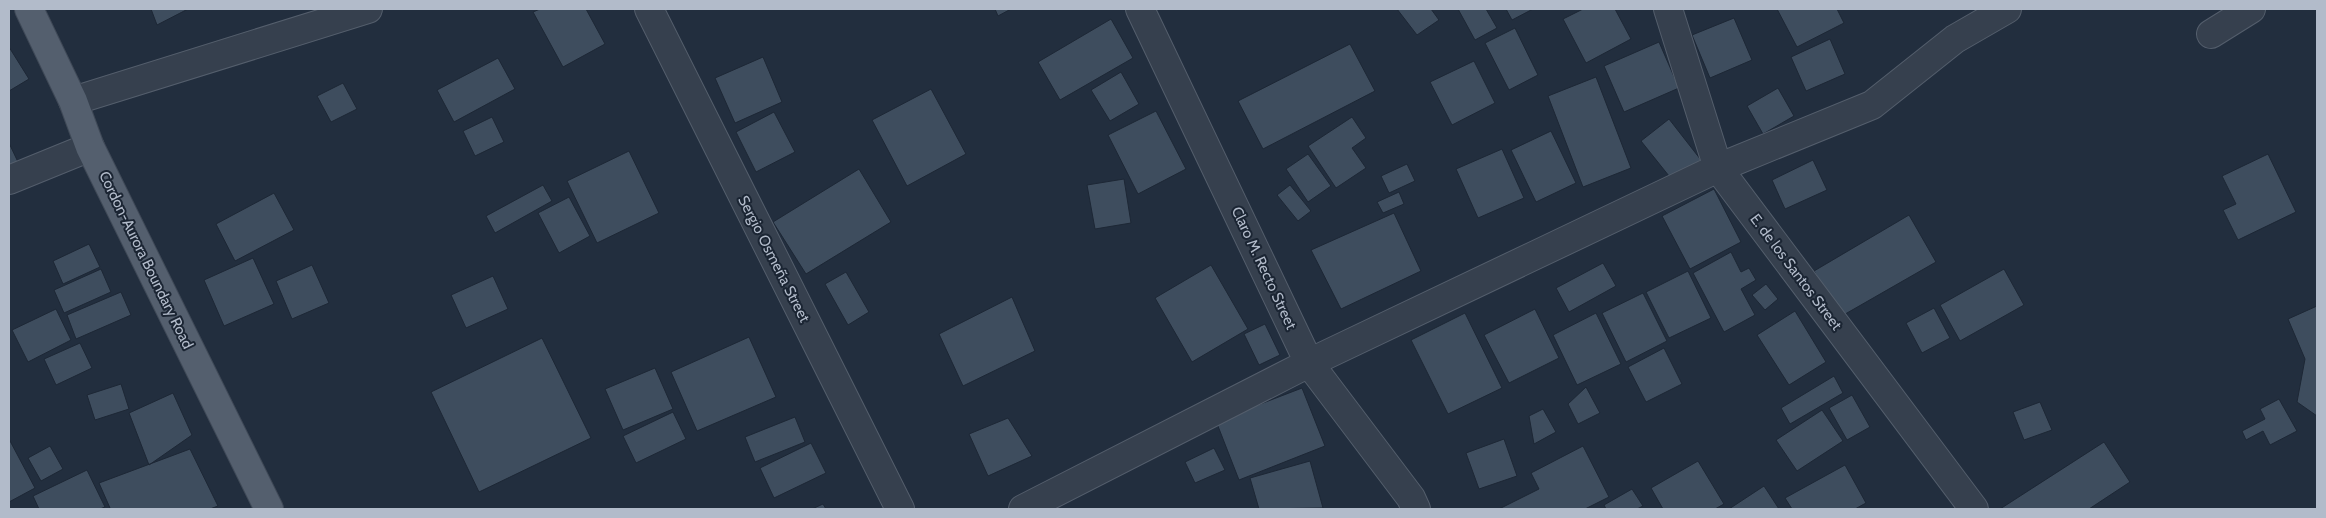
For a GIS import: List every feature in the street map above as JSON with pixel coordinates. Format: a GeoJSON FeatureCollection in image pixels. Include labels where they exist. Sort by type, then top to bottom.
{"type":"FeatureCollection","features":[{"type":"Feature","properties":{"kind":"main road","name":"Cordon-Aurora Boundary Road"},"geometry":{"type":"LineString","coordinates":[[29,9],[73,101],[90,147],[269,509]]}},
{"type":"Feature","properties":{"kind":"street"},"geometry":{"type":"LineString","coordinates":[[73,101],[368,9]]}},
{"type":"Feature","properties":{"kind":"street","name":"Sergio Osmeña Street"},"geometry":{"type":"LineString","coordinates":[[649,9],[900,509]]}},
{"type":"Feature","properties":{"kind":"street","name":"Claro M. Recto Street"},"geometry":{"type":"LineString","coordinates":[[1140,9],[1309,363],[1411,498],[1416,509]]}},
{"type":"Feature","properties":{"kind":"street","name":"E. de los Santos Street"},"geometry":{"type":"LineString","coordinates":[[1668,9],[1718,168],[1974,509]]}},
{"type":"Feature","properties":{"kind":"street"},"geometry":{"type":"LineString","coordinates":[[1023,509],[1309,363],[1718,168],[1872,104],[1955,39],[2007,9]]}},
{"type":"Feature","properties":{"kind":"street"},"geometry":{"type":"LineString","coordinates":[[2211,34],[2251,9]]}},
{"type":"Feature","properties":{"kind":"street"},"geometry":{"type":"LineString","coordinates":[[9,180],[90,147]]}},
{"type":"Feature","properties":{"kind":"building"},"geometry":{"type":"Polygon","coordinates":[[[151,9],[188,9],[157,25],[151,9]]]}},
{"type":"Feature","properties":{"kind":"building"},"geometry":{"type":"Polygon","coordinates":[[[540,9],[586,9],[605,44],[563,67],[533,12],[540,9]]]}},
{"type":"Feature","properties":{"kind":"building"},"geometry":{"type":"Polygon","coordinates":[[[995,9],[1011,9],[998,16],[995,9]]]}},
{"type":"Feature","properties":{"kind":"building"},"geometry":{"type":"Polygon","coordinates":[[[1397,9],[1431,9],[1439,20],[1417,35],[1397,9]]]}},
{"type":"Feature","properties":{"kind":"building"},"geometry":{"type":"Polygon","coordinates":[[[1458,9],[1486,9],[1497,28],[1475,40],[1458,9]]]}},
{"type":"Feature","properties":{"kind":"building"},"geometry":{"type":"Polygon","coordinates":[[[1506,9],[1533,9],[1512,20],[1506,9]]]}},
{"type":"Feature","properties":{"kind":"building"},"geometry":{"type":"Polygon","coordinates":[[[1583,9],[1615,9],[1631,39],[1586,63],[1563,19],[1583,9]]]}},
{"type":"Feature","properties":{"kind":"building"},"geometry":{"type":"Polygon","coordinates":[[[1777,9],[1837,9],[1844,23],[1797,47],[1777,9]]]}},
{"type":"Feature","properties":{"kind":"building"},"geometry":{"type":"Polygon","coordinates":[[[1734,18],[1752,60],[1710,78],[1692,35],[1734,18]]]}},
{"type":"Feature","properties":{"kind":"building"},"geometry":{"type":"Polygon","coordinates":[[[1111,19],[1133,58],[1060,100],[1038,62],[1111,19]]]}},
{"type":"Feature","properties":{"kind":"building"},"geometry":{"type":"Polygon","coordinates":[[[1515,28],[1538,75],[1509,90],[1485,43],[1515,28]]]}},
{"type":"Feature","properties":{"kind":"building"},"geometry":{"type":"Polygon","coordinates":[[[1830,39],[1845,74],[1806,91],[1791,57],[1830,39]]]}},
{"type":"Feature","properties":{"kind":"building"},"geometry":{"type":"Polygon","coordinates":[[[1659,42],[1679,88],[1624,112],[1604,66],[1659,42]]]}},
{"type":"Feature","properties":{"kind":"building"},"geometry":{"type":"Polygon","coordinates":[[[1350,44],[1375,91],[1263,149],[1238,101],[1350,44]]]}},
{"type":"Feature","properties":{"kind":"building"},"geometry":{"type":"Polygon","coordinates":[[[9,47],[29,79],[9,91],[9,47]]]}},
{"type":"Feature","properties":{"kind":"building"},"geometry":{"type":"Polygon","coordinates":[[[763,57],[782,102],[735,123],[715,78],[763,57]]]}},
{"type":"Feature","properties":{"kind":"building"},"geometry":{"type":"Polygon","coordinates":[[[498,58],[515,89],[454,122],[437,90],[498,58]]]}},
{"type":"Feature","properties":{"kind":"building"},"geometry":{"type":"Polygon","coordinates":[[[1474,61],[1495,103],[1452,125],[1430,82],[1474,61]]]}},
{"type":"Feature","properties":{"kind":"building"},"geometry":{"type":"Polygon","coordinates":[[[1121,72],[1139,104],[1110,121],[1091,90],[1121,72]]]}},
{"type":"Feature","properties":{"kind":"building"},"geometry":{"type":"Polygon","coordinates":[[[1596,77],[1631,168],[1583,187],[1548,96],[1596,77]]]}},
{"type":"Feature","properties":{"kind":"building"},"geometry":{"type":"Polygon","coordinates":[[[343,83],[357,109],[331,122],[317,96],[343,83]]]}},
{"type":"Feature","properties":{"kind":"building"},"geometry":{"type":"Polygon","coordinates":[[[1778,88],[1794,116],[1763,134],[1747,106],[1778,88]]]}},
{"type":"Feature","properties":{"kind":"building"},"geometry":{"type":"Polygon","coordinates":[[[931,89],[966,154],[907,186],[872,120],[931,89]]]}},
{"type":"Feature","properties":{"kind":"building"},"geometry":{"type":"Polygon","coordinates":[[[1156,111],[1186,169],[1138,194],[1108,135],[1156,111]]]}},
{"type":"Feature","properties":{"kind":"building"},"geometry":{"type":"Polygon","coordinates":[[[774,112],[795,152],[756,172],[736,132],[774,112]]]}},
{"type":"Feature","properties":{"kind":"building"},"geometry":{"type":"Polygon","coordinates":[[[492,117],[504,142],[475,156],[463,131],[492,117]]]}},
{"type":"Feature","properties":{"kind":"building"},"geometry":{"type":"Polygon","coordinates":[[[1352,117],[1366,138],[1352,148],[1366,168],[1336,188],[1308,146],[1352,117]]]}},
{"type":"Feature","properties":{"kind":"building"},"geometry":{"type":"Polygon","coordinates":[[[1669,119],[1701,160],[1673,181],[1641,141],[1669,119]]]}},
{"type":"Feature","properties":{"kind":"building"},"geometry":{"type":"Polygon","coordinates":[[[1551,131],[1576,183],[1536,202],[1511,150],[1551,131]]]}},
{"type":"Feature","properties":{"kind":"building"},"geometry":{"type":"Polygon","coordinates":[[[9,143],[18,162],[9,167],[9,143]]]}},
{"type":"Feature","properties":{"kind":"building"},"geometry":{"type":"Polygon","coordinates":[[[1502,149],[1524,198],[1478,218],[1456,169],[1502,149]]]}},
{"type":"Feature","properties":{"kind":"building"},"geometry":{"type":"Polygon","coordinates":[[[629,151],[659,213],[597,243],[567,181],[629,151]]]}},
{"type":"Feature","properties":{"kind":"building"},"geometry":{"type":"Polygon","coordinates":[[[1308,154],[1331,186],[1308,202],[1286,169],[1308,154]]]}},
{"type":"Feature","properties":{"kind":"building"},"geometry":{"type":"Polygon","coordinates":[[[2268,154],[2296,212],[2238,240],[2223,210],[2236,204],[2222,176],[2268,154]]]}},
{"type":"Feature","properties":{"kind":"building"},"geometry":{"type":"Polygon","coordinates":[[[1813,160],[1827,190],[1785,209],[1772,180],[1813,160]]]}},
{"type":"Feature","properties":{"kind":"building"},"geometry":{"type":"Polygon","coordinates":[[[1407,164],[1415,181],[1389,193],[1381,176],[1407,164]]]}},
{"type":"Feature","properties":{"kind":"building"},"geometry":{"type":"Polygon","coordinates":[[[859,169],[891,222],[806,274],[773,222],[859,169]]]}},
{"type":"Feature","properties":{"kind":"building"},"geometry":{"type":"Polygon","coordinates":[[[1124,179],[1131,223],[1095,229],[1087,185],[1124,179]]]}},
{"type":"Feature","properties":{"kind":"building"},"geometry":{"type":"Polygon","coordinates":[[[543,185],[552,201],[495,233],[486,216],[543,185]]]}},
{"type":"Feature","properties":{"kind":"building"},"geometry":{"type":"Polygon","coordinates":[[[1290,185],[1311,211],[1298,221],[1277,195],[1290,185]]]}},
{"type":"Feature","properties":{"kind":"building"},"geometry":{"type":"Polygon","coordinates":[[[1714,189],[1741,242],[1690,269],[1662,216],[1714,189]]]}},
{"type":"Feature","properties":{"kind":"building"},"geometry":{"type":"Polygon","coordinates":[[[1399,192],[1404,204],[1383,213],[1377,202],[1399,192]]]}},
{"type":"Feature","properties":{"kind":"building"},"geometry":{"type":"Polygon","coordinates":[[[274,193],[294,230],[235,261],[216,224],[274,193]]]}},
{"type":"Feature","properties":{"kind":"building"},"geometry":{"type":"Polygon","coordinates":[[[569,197],[590,236],[559,253],[538,213],[569,197]]]}},
{"type":"Feature","properties":{"kind":"building"},"geometry":{"type":"Polygon","coordinates":[[[1394,213],[1421,271],[1341,309],[1311,250],[1394,213]]]}},
{"type":"Feature","properties":{"kind":"building"},"geometry":{"type":"Polygon","coordinates":[[[1909,215],[1936,262],[1840,317],[1814,271],[1909,215]]]}},
{"type":"Feature","properties":{"kind":"building"},"geometry":{"type":"Polygon","coordinates":[[[89,244],[100,267],[63,284],[53,261],[89,244]]]}},
{"type":"Feature","properties":{"kind":"building"},"geometry":{"type":"Polygon","coordinates":[[[1731,252],[1741,272],[1749,268],[1756,280],[1741,289],[1755,315],[1724,332],[1693,273],[1731,252]]]}},
{"type":"Feature","properties":{"kind":"building"},"geometry":{"type":"Polygon","coordinates":[[[253,258],[274,304],[224,326],[204,280],[253,258]]]}},
{"type":"Feature","properties":{"kind":"building"},"geometry":{"type":"Polygon","coordinates":[[[1603,263],[1616,286],[1569,312],[1556,288],[1603,263]]]}},
{"type":"Feature","properties":{"kind":"building"},"geometry":{"type":"Polygon","coordinates":[[[312,265],[329,303],[292,319],[276,281],[312,265]]]}},
{"type":"Feature","properties":{"kind":"building"},"geometry":{"type":"Polygon","coordinates":[[[1211,265],[1248,329],[1192,362],[1155,298],[1211,265]]]}},
{"type":"Feature","properties":{"kind":"building"},"geometry":{"type":"Polygon","coordinates":[[[101,269],[111,292],[64,313],[54,290],[101,269]]]}},
{"type":"Feature","properties":{"kind":"building"},"geometry":{"type":"Polygon","coordinates":[[[2004,269],[2024,305],[1960,341],[1940,305],[2004,269]]]}},
{"type":"Feature","properties":{"kind":"building"},"geometry":{"type":"Polygon","coordinates":[[[1688,271],[1711,318],[1669,338],[1646,292],[1688,271]]]}},
{"type":"Feature","properties":{"kind":"building"},"geometry":{"type":"Polygon","coordinates":[[[846,272],[869,312],[848,325],[825,284],[846,272]]]}},
{"type":"Feature","properties":{"kind":"building"},"geometry":{"type":"Polygon","coordinates":[[[493,276],[508,309],[466,328],[451,295],[493,276]]]}},
{"type":"Feature","properties":{"kind":"building"},"geometry":{"type":"Polygon","coordinates":[[[1766,284],[1778,299],[1765,310],[1752,295],[1766,284]]]}},
{"type":"Feature","properties":{"kind":"building"},"geometry":{"type":"Polygon","coordinates":[[[121,292],[131,315],[76,339],[67,315],[121,292]]]}},
{"type":"Feature","properties":{"kind":"building"},"geometry":{"type":"Polygon","coordinates":[[[1643,293],[1667,341],[1626,362],[1602,313],[1643,293]]]}},
{"type":"Feature","properties":{"kind":"building"},"geometry":{"type":"Polygon","coordinates":[[[1012,297],[1035,351],[963,386],[939,334],[1012,297]]]}},
{"type":"Feature","properties":{"kind":"building"},"geometry":{"type":"Polygon","coordinates":[[[2317,306],[2317,416],[2297,402],[2305,359],[2288,319],[2317,306]]]}},
{"type":"Feature","properties":{"kind":"building"},"geometry":{"type":"Polygon","coordinates":[[[1934,308],[1950,338],[1922,353],[1906,323],[1934,308]]]}},
{"type":"Feature","properties":{"kind":"building"},"geometry":{"type":"Polygon","coordinates":[[[56,309],[71,340],[28,362],[12,330],[56,309]]]}},
{"type":"Feature","properties":{"kind":"building"},"geometry":{"type":"Polygon","coordinates":[[[1535,309],[1559,358],[1509,383],[1484,335],[1535,309]]]}},
{"type":"Feature","properties":{"kind":"building"},"geometry":{"type":"Polygon","coordinates":[[[1795,311],[1826,362],[1789,385],[1757,335],[1795,311]]]}},
{"type":"Feature","properties":{"kind":"building"},"geometry":{"type":"Polygon","coordinates":[[[1465,313],[1502,388],[1448,414],[1411,340],[1465,313]]]}},
{"type":"Feature","properties":{"kind":"building"},"geometry":{"type":"Polygon","coordinates":[[[1596,313],[1621,364],[1577,385],[1553,335],[1596,313]]]}},
{"type":"Feature","properties":{"kind":"building"},"geometry":{"type":"Polygon","coordinates":[[[1265,324],[1280,355],[1259,365],[1244,334],[1265,324]]]}},
{"type":"Feature","properties":{"kind":"building"},"geometry":{"type":"Polygon","coordinates":[[[749,337],[776,397],[697,431],[671,372],[749,337]]]}},
{"type":"Feature","properties":{"kind":"building"},"geometry":{"type":"Polygon","coordinates":[[[542,338],[591,438],[479,492],[431,392],[542,338]]]}},
{"type":"Feature","properties":{"kind":"building"},"geometry":{"type":"Polygon","coordinates":[[[80,343],[92,368],[56,385],[44,359],[80,343]]]}},
{"type":"Feature","properties":{"kind":"building"},"geometry":{"type":"Polygon","coordinates":[[[1664,348],[1682,384],[1646,402],[1628,367],[1664,348]]]}},
{"type":"Feature","properties":{"kind":"building"},"geometry":{"type":"Polygon","coordinates":[[[655,368],[673,409],[623,430],[605,389],[655,368]]]}},
{"type":"Feature","properties":{"kind":"building"},"geometry":{"type":"Polygon","coordinates":[[[1834,376],[1843,393],[1790,424],[1781,408],[1834,376]]]}},
{"type":"Feature","properties":{"kind":"building"},"geometry":{"type":"Polygon","coordinates":[[[121,384],[129,409],[95,420],[87,395],[121,384]]]}},
{"type":"Feature","properties":{"kind":"building"},"geometry":{"type":"Polygon","coordinates":[[[1586,387],[1600,413],[1578,424],[1568,404],[1586,387]]]}},
{"type":"Feature","properties":{"kind":"building"},"geometry":{"type":"Polygon","coordinates":[[[1302,388],[1325,446],[1239,480],[1216,421],[1302,388]]]}},
{"type":"Feature","properties":{"kind":"building"},"geometry":{"type":"Polygon","coordinates":[[[173,393],[192,435],[149,465],[129,413],[173,393]]]}},
{"type":"Feature","properties":{"kind":"building"},"geometry":{"type":"Polygon","coordinates":[[[1852,395],[1870,427],[1847,440],[1829,408],[1852,395]]]}},
{"type":"Feature","properties":{"kind":"building"},"geometry":{"type":"Polygon","coordinates":[[[2279,399],[2297,431],[2270,445],[2263,431],[2246,440],[2242,431],[2265,419],[2260,409],[2279,399]]]}},
{"type":"Feature","properties":{"kind":"building"},"geometry":{"type":"Polygon","coordinates":[[[2040,402],[2052,430],[2024,440],[2013,412],[2040,402]]]}},
{"type":"Feature","properties":{"kind":"building"},"geometry":{"type":"Polygon","coordinates":[[[1543,409],[1556,432],[1534,444],[1529,416],[1543,409]]]}},
{"type":"Feature","properties":{"kind":"building"},"geometry":{"type":"Polygon","coordinates":[[[1822,410],[1843,441],[1797,471],[1776,440],[1822,410]]]}},
{"type":"Feature","properties":{"kind":"building"},"geometry":{"type":"Polygon","coordinates":[[[673,412],[686,439],[636,463],[623,436],[673,412]]]}},
{"type":"Feature","properties":{"kind":"building"},"geometry":{"type":"Polygon","coordinates":[[[795,417],[805,442],[755,462],[745,437],[795,417]]]}},
{"type":"Feature","properties":{"kind":"building"},"geometry":{"type":"Polygon","coordinates":[[[1008,418],[1032,456],[988,476],[969,434],[1008,418]]]}},
{"type":"Feature","properties":{"kind":"building"},"geometry":{"type":"Polygon","coordinates":[[[9,439],[35,488],[9,502],[9,439]]]}},
{"type":"Feature","properties":{"kind":"building"},"geometry":{"type":"Polygon","coordinates":[[[1504,439],[1517,476],[1479,489],[1466,453],[1504,439]]]}},
{"type":"Feature","properties":{"kind":"building"},"geometry":{"type":"Polygon","coordinates":[[[2104,442],[2130,482],[2089,509],[2000,509],[2104,442]]]}},
{"type":"Feature","properties":{"kind":"building"},"geometry":{"type":"Polygon","coordinates":[[[811,443],[826,473],[774,498],[760,468],[811,443]]]}},
{"type":"Feature","properties":{"kind":"building"},"geometry":{"type":"Polygon","coordinates":[[[50,446],[63,469],[41,481],[28,458],[50,446]]]}},
{"type":"Feature","properties":{"kind":"building"},"geometry":{"type":"Polygon","coordinates":[[[1583,446],[1609,497],[1585,509],[1499,509],[1539,489],[1531,473],[1583,446]]]}},
{"type":"Feature","properties":{"kind":"building"},"geometry":{"type":"Polygon","coordinates":[[[1214,448],[1225,470],[1195,483],[1185,462],[1214,448]]]}},
{"type":"Feature","properties":{"kind":"building"},"geometry":{"type":"Polygon","coordinates":[[[190,449],[218,506],[210,509],[108,509],[110,508],[99,483],[190,449]]]}},
{"type":"Feature","properties":{"kind":"building"},"geometry":{"type":"Polygon","coordinates":[[[1310,461],[1323,508],[1259,509],[1250,478],[1310,461]]]}},
{"type":"Feature","properties":{"kind":"building"},"geometry":{"type":"Polygon","coordinates":[[[1698,461],[1724,504],[1715,509],[1663,509],[1651,488],[1698,461]]]}},
{"type":"Feature","properties":{"kind":"building"},"geometry":{"type":"Polygon","coordinates":[[[1845,465],[1866,503],[1855,509],[1792,509],[1785,498],[1845,465]]]}},
{"type":"Feature","properties":{"kind":"building"},"geometry":{"type":"Polygon","coordinates":[[[87,470],[105,507],[100,509],[39,509],[33,496],[87,470]]]}},
{"type":"Feature","properties":{"kind":"building"},"geometry":{"type":"Polygon","coordinates":[[[1764,486],[1779,509],[1729,509],[1764,486]]]}},
{"type":"Feature","properties":{"kind":"building"},"geometry":{"type":"Polygon","coordinates":[[[1632,489],[1643,506],[1637,509],[1606,509],[1604,505],[1632,489]]]}},
{"type":"Feature","properties":{"kind":"building"},"geometry":{"type":"Polygon","coordinates":[[[823,504],[826,509],[812,509],[823,504]]]}}]}
